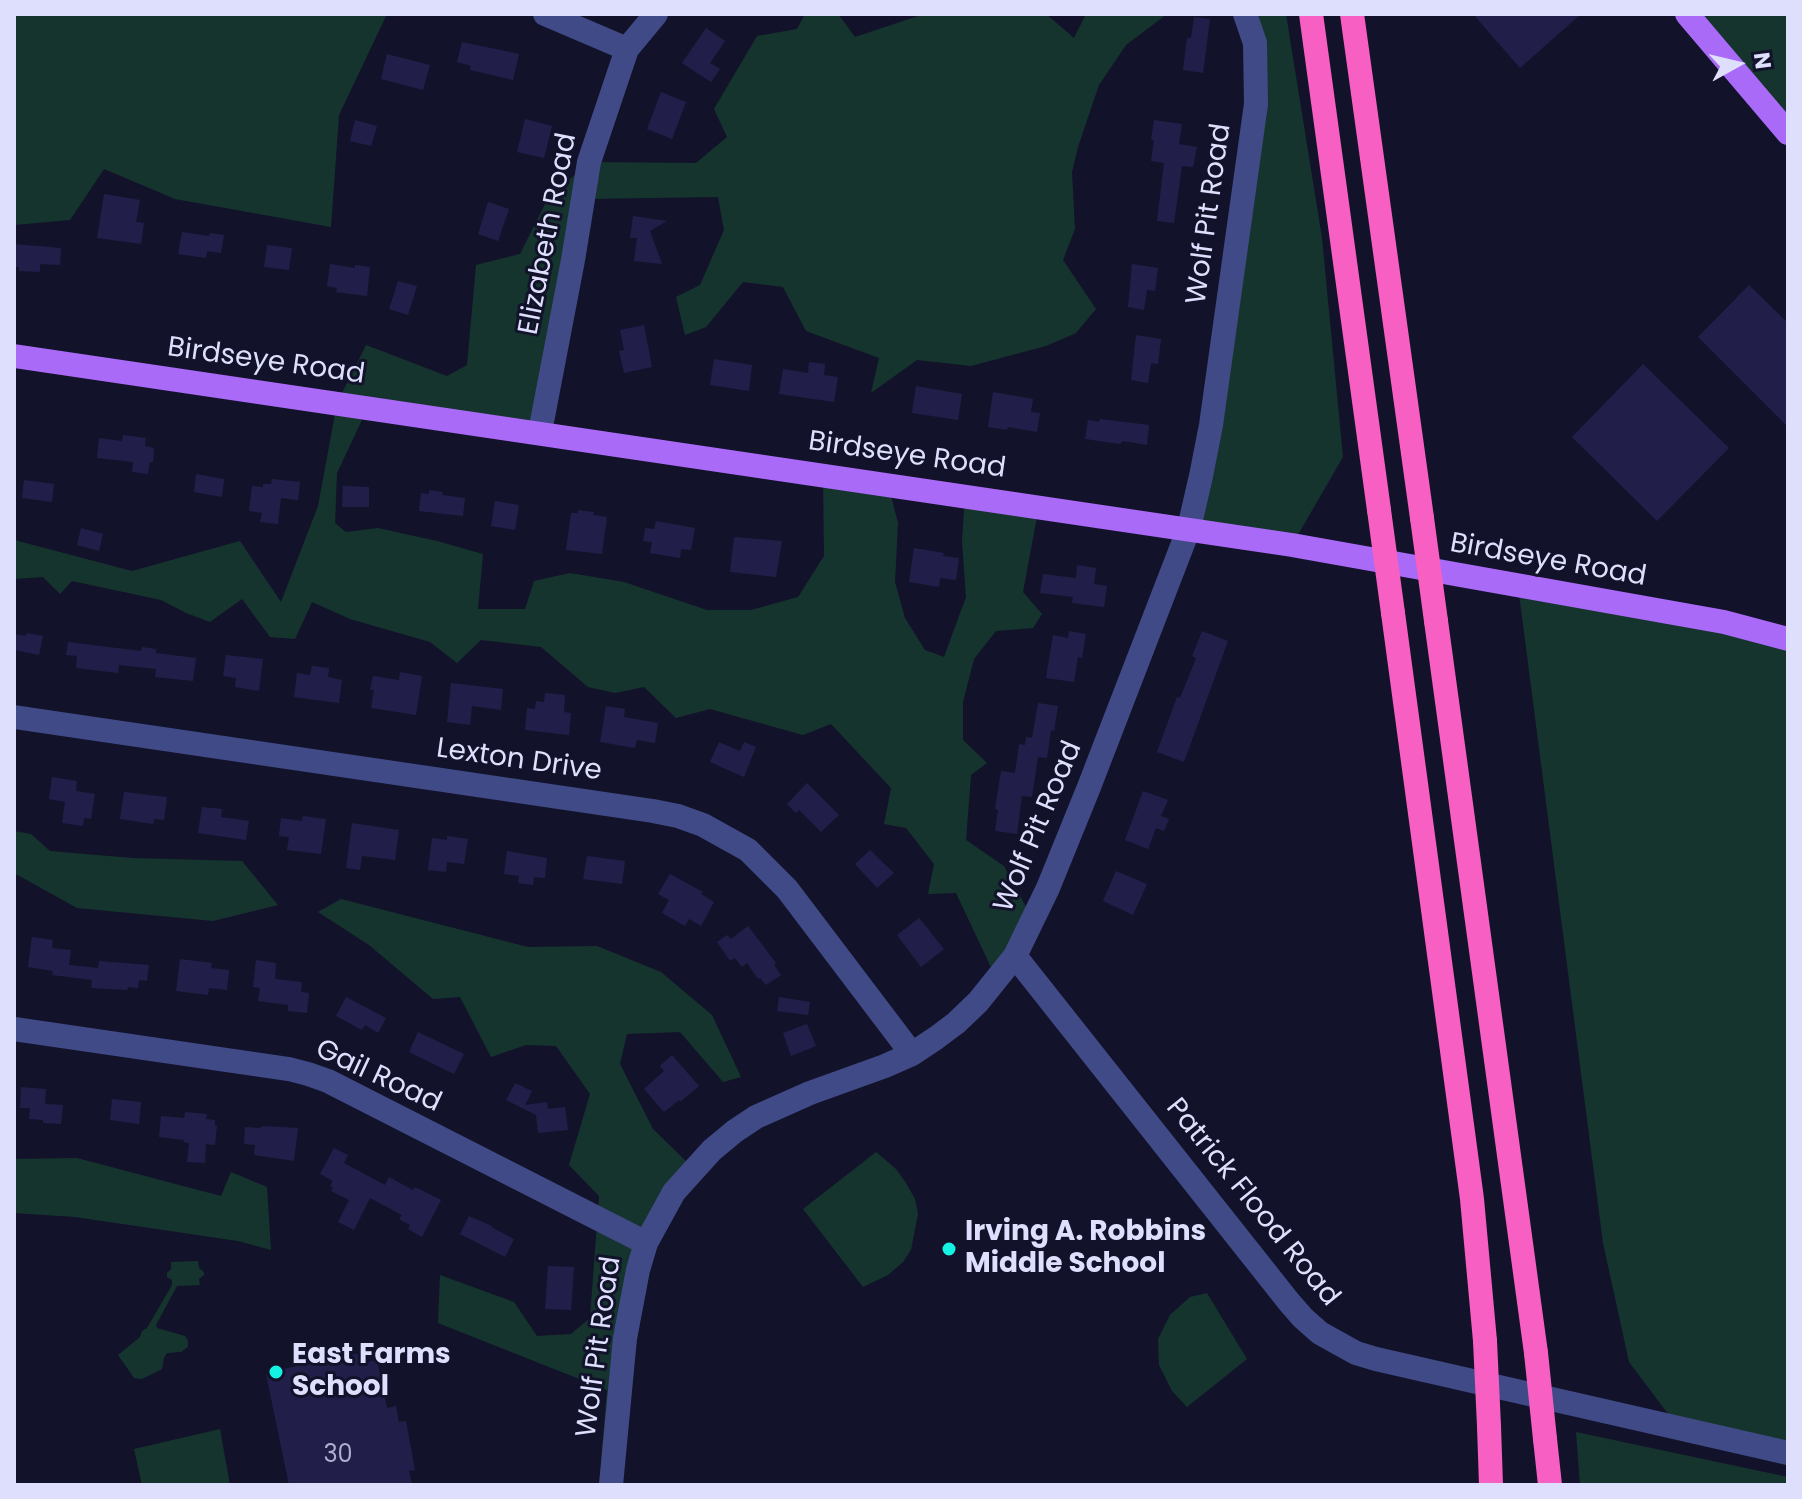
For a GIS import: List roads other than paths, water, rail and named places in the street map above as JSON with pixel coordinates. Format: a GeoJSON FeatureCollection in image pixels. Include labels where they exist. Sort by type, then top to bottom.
{"type":"FeatureCollection","features":[{"type":"Feature","properties":{"kind":"highway"},"geometry":{"type":"LineString","coordinates":[[1311,14],[1472,1199],[1485,1341],[1491,1485]]}},
{"type":"Feature","properties":{"kind":"highway"},"geometry":{"type":"LineString","coordinates":[[1352,14],[1536,1353],[1550,1485]]}},
{"type":"Feature","properties":{"kind":"main road"},"geometry":{"type":"LineString","coordinates":[[1687,14],[1788,133]]}},
{"type":"Feature","properties":{"kind":"main road","name":"Birdseye Road"},"geometry":{"type":"LineString","coordinates":[[14,356],[1189,528],[1724,622],[1788,639]]}},
{"type":"Feature","properties":{"kind":"street"},"geometry":{"type":"LineString","coordinates":[[545,14],[627,49]]}},
{"type":"Feature","properties":{"kind":"street","name":"Elizabeth Road"},"geometry":{"type":"LineString","coordinates":[[540,432],[589,162],[627,49],[656,14]]}},
{"type":"Feature","properties":{"kind":"street","name":"Wolf Pit Road"},"geometry":{"type":"LineString","coordinates":[[611,1485],[625,1338],[638,1270],[646,1243],[674,1192],[712,1150],[735,1131],[780,1106],[912,1054],[956,1023],[978,1002],[1015,956],[1048,888],[1189,528],[1211,425],[1256,104],[1255,43],[1245,14]]}},
{"type":"Feature","properties":{"kind":"street","name":"Lexton Drive"},"geometry":{"type":"LineString","coordinates":[[14,717],[653,811],[703,825],[748,850],[787,889],[912,1054]]}},
{"type":"Feature","properties":{"kind":"street","name":"Patrick Flood Road"},"geometry":{"type":"LineString","coordinates":[[1015,956],[1289,1302],[1320,1333],[1356,1353],[1376,1359],[1788,1453]]}},
{"type":"Feature","properties":{"kind":"street","name":"Gail Road"},"geometry":{"type":"LineString","coordinates":[[14,1029],[308,1074],[328,1081],[646,1243]]}},
{"type":"Feature","properties":{"kind":"place","name":"Irving A. Robbins Middle School"},"geometry":{"type":"Point","coordinates":[949,1249]}},
{"type":"Feature","properties":{"kind":"place","name":"East Farms School"},"geometry":{"type":"Point","coordinates":[276,1372]}}]}
